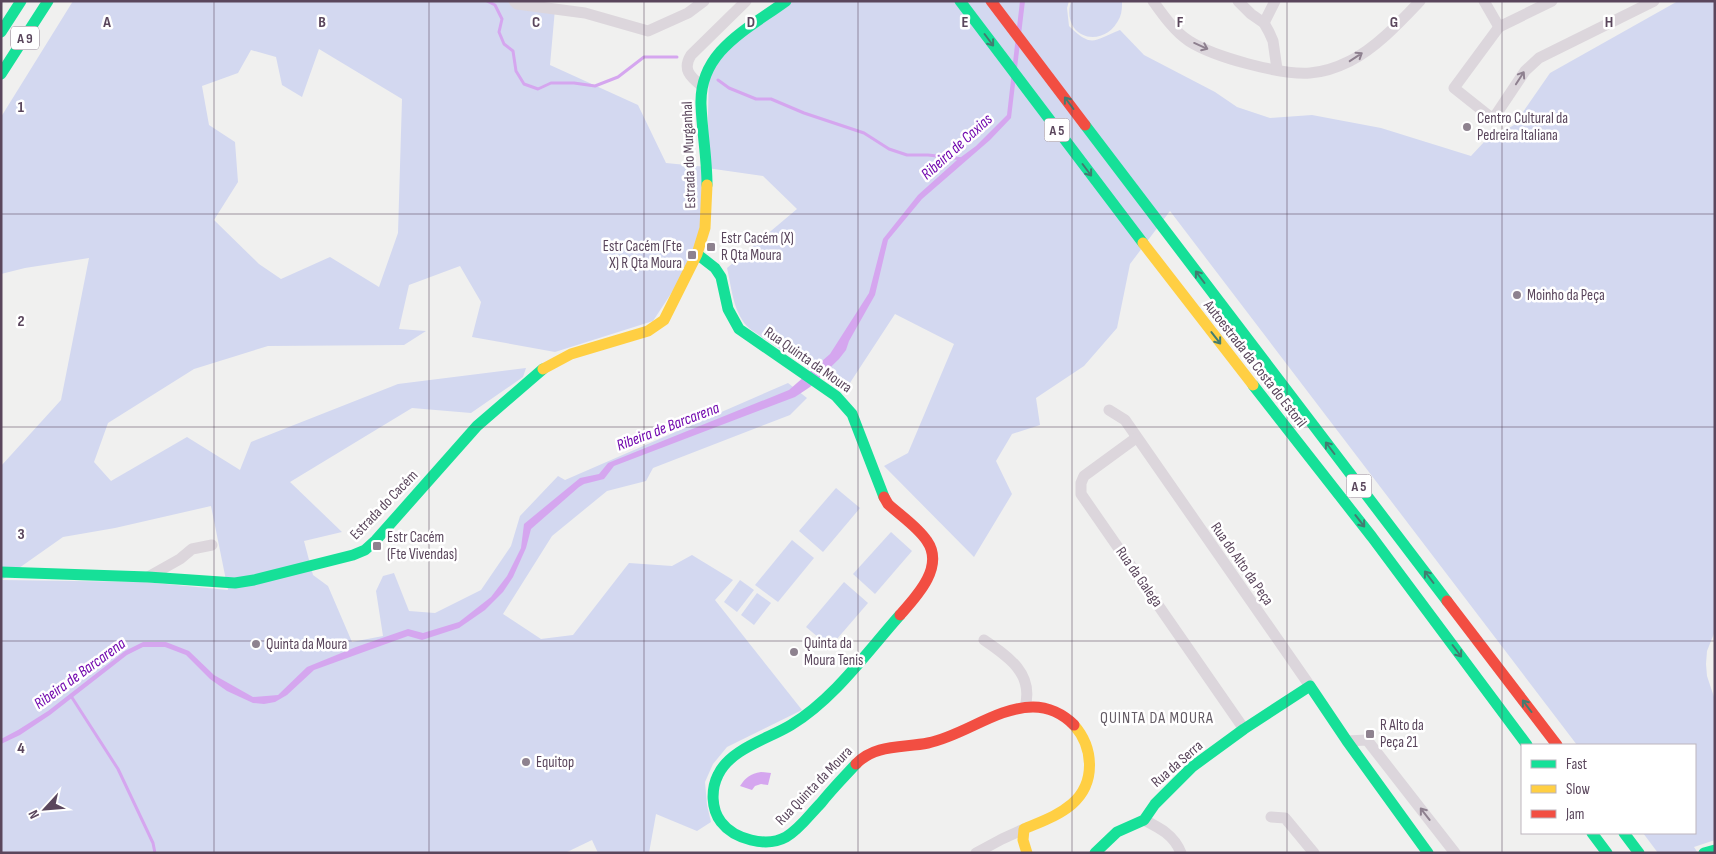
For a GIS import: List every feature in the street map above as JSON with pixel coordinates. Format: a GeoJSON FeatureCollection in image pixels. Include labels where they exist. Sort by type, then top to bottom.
{"type":"FeatureCollection","features":[{"type":"Feature","properties":{"kind":"main road","name":"A 9"},"geometry":{"type":"LineString","coordinates":[[1,32],[21,1]]}},
{"type":"Feature","properties":{"kind":"main road","name":"A 9"},"geometry":{"type":"LineString","coordinates":[[1,74],[48,1]]}},
{"type":"Feature","properties":{"kind":"main road","name":"Estrada do Murganhal"},"geometry":{"type":"LineString","coordinates":[[697,254],[705,228],[707,205],[707,168],[701,104],[702,86],[709,65],[726,45],[786,1]]}},
{"type":"Feature","properties":{"kind":"main road","name":"Autoestrada da Costa do Estoril"},"geometry":{"type":"LineString","coordinates":[[960,1],[1154,258],[1372,537],[1526,744]]}},
{"type":"Feature","properties":{"kind":"main road","name":"Autoestrada da Costa do Estoril"},"geometry":{"type":"LineString","coordinates":[[992,1],[1556,744]]}},
{"type":"Feature","properties":{"kind":"main road","name":"Rua Quinta da Moura"},"geometry":{"type":"LineString","coordinates":[[697,254],[715,268],[721,277],[728,309],[739,329],[842,401],[852,414],[884,497],[894,510],[926,539],[931,547],[933,556],[926,583],[920,593],[832,691],[802,718],[730,757],[723,765],[714,782],[712,807],[714,817],[722,829],[733,839],[743,844],[758,846],[772,844],[792,834],[865,755],[877,750],[929,743],[957,735],[1015,709],[1042,707],[1064,715],[1076,724],[1085,740],[1090,754],[1091,766],[1086,785],[1069,807],[1024,830]]}},
{"type":"Feature","properties":{"kind":"main road","name":"Estrada do Cacém"},"geometry":{"type":"LineString","coordinates":[[1,572],[148,577],[235,583],[314,565],[365,550],[477,426],[548,366],[572,354],[648,331],[660,324],[668,314],[697,254]]}},
{"type":"Feature","properties":{"kind":"main road","name":"Rua da Serra"},"geometry":{"type":"LineString","coordinates":[[1144,820],[1155,804],[1192,768],[1244,729],[1310,686]]}},
{"type":"Feature","properties":{"kind":"main road","name":"Rua do Alto da Peça"},"geometry":{"type":"LineString","coordinates":[[1310,686],[1346,741],[1428,853]]}},
{"type":"Feature","properties":{"kind":"main road"},"geometry":{"type":"LineString","coordinates":[[1095,853],[1117,832],[1144,820]]}},
{"type":"Feature","properties":{"kind":"main road"},"geometry":{"type":"LineString","coordinates":[[1024,830],[1023,840],[1027,853]]}},
{"type":"Feature","properties":{"kind":"main road"},"geometry":{"type":"LineString","coordinates":[[1593,834],[1607,853]]}},
{"type":"Feature","properties":{"kind":"main road"},"geometry":{"type":"LineString","coordinates":[[1625,834],[1639,853]]}},
{"type":"Feature","properties":{"kind":"main road"},"geometry":{"type":"LineString","coordinates":[[1704,853],[1715,850]]}},
{"type":"Feature","properties":{"kind":"street"},"geometry":{"type":"LineString","coordinates":[[514,1],[517,4],[586,13],[648,31],[688,13],[704,1]]}},
{"type":"Feature","properties":{"kind":"street"},"geometry":{"type":"LineString","coordinates":[[702,86],[687,71],[688,60],[691,54],[746,1]]}},
{"type":"Feature","properties":{"kind":"street"},"geometry":{"type":"LineString","coordinates":[[1153,1],[1179,33],[1199,46],[1260,67],[1310,73],[1331,69],[1350,61],[1379,40],[1420,1]]}},
{"type":"Feature","properties":{"kind":"street"},"geometry":{"type":"LineString","coordinates":[[1238,1],[1251,14],[1264,23],[1274,41],[1277,69]]}},
{"type":"Feature","properties":{"kind":"street"},"geometry":{"type":"LineString","coordinates":[[1264,23],[1275,1]]}},
{"type":"Feature","properties":{"kind":"street"},"geometry":{"type":"LineString","coordinates":[[1484,1],[1499,27]]}},
{"type":"Feature","properties":{"kind":"street"},"geometry":{"type":"LineString","coordinates":[[1552,1],[1499,27],[1454,88],[1493,119],[1525,71],[1539,58],[1654,1]]}},
{"type":"Feature","properties":{"kind":"street","name":"Rua do Alto da Peça"},"geometry":{"type":"LineString","coordinates":[[1109,410],[1125,420],[1310,686]]}},
{"type":"Feature","properties":{"kind":"street","name":"Rua da Galega"},"geometry":{"type":"LineString","coordinates":[[1136,438],[1084,476],[1081,484],[1081,494],[1244,729]]}},
{"type":"Feature","properties":{"kind":"street"},"geometry":{"type":"LineString","coordinates":[[148,577],[180,559],[192,549],[212,544]]}},
{"type":"Feature","properties":{"kind":"street"},"geometry":{"type":"LineString","coordinates":[[984,640],[1004,654],[1019,670],[1026,683],[1028,696],[1025,707]]}},
{"type":"Feature","properties":{"kind":"street"},"geometry":{"type":"LineString","coordinates":[[1346,741],[1367,740],[1455,853]]}},
{"type":"Feature","properties":{"kind":"street"},"geometry":{"type":"LineString","coordinates":[[1271,817],[1286,818],[1314,853]]}},
{"type":"Feature","properties":{"kind":"street"},"geometry":{"type":"LineString","coordinates":[[1144,820],[1164,830],[1173,838],[1181,853]]}},
{"type":"Feature","properties":{"kind":"street","name":"Rua Quinta da Moura"},"geometry":{"type":"LineString","coordinates":[[976,853],[1024,830]]}},
{"type":"Feature","properties":{"kind":"shaded area"},"geometry":{"type":"Polygon","coordinates":[[[73,1],[514,1],[555,9],[550,65],[638,105],[666,163],[707,167],[709,65],[787,1],[1069,1],[1067,8],[1069,26],[1083,37],[1093,40],[1120,30],[1144,55],[1215,92],[1237,107],[1270,118],[1312,115],[1381,128],[1471,156],[1484,142],[1514,125],[1550,73],[1678,1],[1715,1],[1715,631],[1707,651],[1706,664],[1707,676],[1715,700],[1715,840],[1694,847],[1698,853],[1658,853],[1644,834],[1696,834],[1696,744],[1576,744],[1170,211],[1130,264],[1117,328],[1084,366],[1036,398],[1040,425],[1012,434],[996,461],[1012,494],[974,557],[884,466],[908,453],[954,344],[895,314],[844,392],[750,329],[744,323],[737,309],[727,268],[797,209],[763,176],[707,168],[697,254],[653,321],[555,352],[472,337],[481,302],[460,266],[409,285],[399,329],[426,331],[404,345],[268,346],[194,369],[108,423],[94,462],[111,481],[187,437],[240,470],[251,442],[398,384],[526,368],[523,377],[471,413],[412,408],[290,482],[342,532],[304,541],[313,575],[328,586],[352,642],[383,636],[376,591],[383,576],[394,573],[409,611],[435,613],[481,590],[511,546],[520,516],[558,476],[565,480],[788,383],[807,398],[790,415],[653,468],[646,481],[607,491],[552,536],[503,614],[541,639],[573,635],[629,563],[672,566],[692,555],[733,580],[715,600],[802,710],[727,747],[713,764],[705,782],[711,822],[697,831],[656,814],[649,853],[598,853],[592,840],[565,853],[1,853],[1,466],[61,400],[89,258],[25,268],[1,274],[1,117],[73,1]],[[319,49],[302,97],[282,85],[276,57],[251,50],[238,73],[202,86],[209,125],[235,142],[238,182],[214,220],[259,264],[281,279],[330,257],[379,287],[398,233],[402,99],[319,49]],[[211,506],[115,528],[63,537],[2,580],[145,582],[228,590],[211,506]]]}},
{"type":"Feature","properties":{"kind":"shaded area"},"geometry":{"type":"Polygon","coordinates":[[[1020,1],[1025,1],[1011,118],[990,140],[922,199],[888,240],[875,295],[849,341],[846,350],[810,387],[795,397],[614,466],[604,479],[579,487],[531,529],[526,548],[513,577],[503,592],[485,610],[459,628],[422,640],[408,636],[314,670],[287,695],[275,702],[264,704],[253,703],[227,691],[210,679],[186,655],[165,647],[143,647],[127,655],[50,715],[20,735],[1,744],[1,739],[48,711],[125,651],[143,642],[166,642],[189,651],[214,675],[253,697],[278,695],[307,667],[356,647],[408,629],[423,633],[459,622],[491,597],[507,576],[521,548],[524,524],[580,478],[599,474],[608,463],[789,390],[830,354],[869,293],[883,239],[918,195],[957,160],[976,146],[1007,115],[1020,1]]]}},
{"type":"Feature","properties":{"kind":"shaded area"},"geometry":{"type":"Polygon","coordinates":[[[1071,1],[1122,1],[1121,15],[1113,28],[1104,34],[1095,37],[1086,36],[1078,32],[1072,24],[1069,14],[1071,1]]]}},
{"type":"Feature","properties":{"kind":"shaded area"},"geometry":{"type":"Polygon","coordinates":[[[836,488],[860,508],[823,552],[799,531],[836,488]]]}},
{"type":"Feature","properties":{"kind":"shaded area"},"geometry":{"type":"Polygon","coordinates":[[[891,532],[912,551],[875,594],[853,574],[891,532]]]}},
{"type":"Feature","properties":{"kind":"shaded area"},"geometry":{"type":"Polygon","coordinates":[[[792,540],[814,558],[778,602],[755,585],[792,540]]]}},
{"type":"Feature","properties":{"kind":"shaded area"},"geometry":{"type":"Polygon","coordinates":[[[740,580],[754,590],[737,612],[724,602],[740,580]]]}},
{"type":"Feature","properties":{"kind":"shaded area"},"geometry":{"type":"Polygon","coordinates":[[[844,582],[868,603],[830,647],[806,627],[844,582]]]}},
{"type":"Feature","properties":{"kind":"shaded area"},"geometry":{"type":"Polygon","coordinates":[[[757,593],[771,603],[754,625],[741,615],[757,593]]]}},
{"type":"Feature","properties":{"kind":"shaded area"},"geometry":{"type":"Polygon","coordinates":[[[761,772],[771,773],[768,785],[761,784],[755,786],[752,790],[740,786],[749,776],[761,772]]]}},
{"type":"Feature","properties":{"kind":"waterway"},"geometry":{"type":"LineString","coordinates":[[487,1],[495,5],[502,19],[499,32],[504,44],[513,51],[516,71],[524,84],[538,89],[551,83],[574,83],[595,86],[618,77],[644,57],[677,57]]}},
{"type":"Feature","properties":{"kind":"waterway","name":"Ribeira de Caxias"},"geometry":{"type":"LineString","coordinates":[[718,80],[729,88],[756,99],[771,99],[804,113],[864,133],[889,149],[907,155],[963,159]]}},
{"type":"Feature","properties":{"kind":"waterway","name":"Ribeira de Barcarena"},"geometry":{"type":"LineString","coordinates":[[71,696],[118,769],[153,843],[155,853]]}},
{"type":"Feature","properties":{"kind":"traffic: fast"},"geometry":{"type":"LineString","coordinates":[[1,32],[21,1]]}},
{"type":"Feature","properties":{"kind":"traffic: fast"},"geometry":{"type":"LineString","coordinates":[[1,74],[48,1]]}},
{"type":"Feature","properties":{"kind":"traffic: fast"},"geometry":{"type":"LineString","coordinates":[[707,185],[701,105],[703,86],[708,70],[728,43],[786,1]]}},
{"type":"Feature","properties":{"kind":"traffic: fast"},"geometry":{"type":"LineString","coordinates":[[960,1],[1143,243]]}},
{"type":"Feature","properties":{"kind":"traffic: fast"},"geometry":{"type":"LineString","coordinates":[[1085,125],[1447,601]]}},
{"type":"Feature","properties":{"kind":"traffic: fast"},"geometry":{"type":"LineString","coordinates":[[697,254],[715,268],[721,277],[728,309],[739,329],[836,396],[852,414],[884,497]]}},
{"type":"Feature","properties":{"kind":"traffic: fast"},"geometry":{"type":"LineString","coordinates":[[1,572],[148,577],[235,583],[353,555],[365,550],[376,540],[477,426],[543,369]]}},
{"type":"Feature","properties":{"kind":"traffic: fast"},"geometry":{"type":"LineString","coordinates":[[1253,385],[1372,537],[1526,744]]}},
{"type":"Feature","properties":{"kind":"traffic: fast"},"geometry":{"type":"LineString","coordinates":[[856,764],[800,826],[791,834],[778,840],[760,842],[742,837],[727,828],[715,811],[713,799],[714,786],[718,775],[731,758],[740,751],[791,725],[822,702],[836,689],[900,615]]}},
{"type":"Feature","properties":{"kind":"traffic: fast"},"geometry":{"type":"LineString","coordinates":[[1095,853],[1117,832],[1144,820],[1155,804],[1192,767],[1244,729],[1310,686],[1347,741],[1428,853]]}},
{"type":"Feature","properties":{"kind":"traffic: fast"},"geometry":{"type":"LineString","coordinates":[[1593,834],[1607,853]]}},
{"type":"Feature","properties":{"kind":"traffic: fast"},"geometry":{"type":"LineString","coordinates":[[1625,834],[1639,853]]}},
{"type":"Feature","properties":{"kind":"traffic: fast"},"geometry":{"type":"LineString","coordinates":[[1704,853],[1715,850]]}},
{"type":"Feature","properties":{"kind":"traffic: slow"},"geometry":{"type":"LineString","coordinates":[[543,369],[571,354],[648,331],[664,320],[697,254],[705,228],[707,185]]}},
{"type":"Feature","properties":{"kind":"traffic: slow"},"geometry":{"type":"LineString","coordinates":[[1143,243],[1253,385]]}},
{"type":"Feature","properties":{"kind":"traffic: slow"},"geometry":{"type":"LineString","coordinates":[[1027,853],[1023,840],[1024,829],[1067,808],[1080,796],[1085,786],[1090,765],[1086,744],[1074,725]]}},
{"type":"Feature","properties":{"kind":"traffic: jam"},"geometry":{"type":"LineString","coordinates":[[991,1],[1085,125]]}},
{"type":"Feature","properties":{"kind":"traffic: jam"},"geometry":{"type":"LineString","coordinates":[[884,497],[888,504],[923,536],[932,551],[931,571],[914,600],[900,615]]}},
{"type":"Feature","properties":{"kind":"traffic: jam"},"geometry":{"type":"LineString","coordinates":[[1447,601],[1556,744]]}},
{"type":"Feature","properties":{"kind":"traffic: jam"},"geometry":{"type":"LineString","coordinates":[[856,764],[872,753],[890,748],[928,743],[1020,708],[1039,707],[1050,710],[1060,714],[1074,725]]}},
{"type":"Feature","properties":{"kind":"place","name":"Centro Cultural da Pedreira Italiana"},"geometry":{"type":"Point","coordinates":[1467,127]}},
{"type":"Feature","properties":{"kind":"place","name":"Estr Cacém (X) R Qta Moura"},"geometry":{"type":"Point","coordinates":[711,247]}},
{"type":"Feature","properties":{"kind":"place","name":"Estr Cacém (Fte X) R Qta Moura"},"geometry":{"type":"Point","coordinates":[692,255]}},
{"type":"Feature","properties":{"kind":"place","name":"Moinho da Peça"},"geometry":{"type":"Point","coordinates":[1517,295]}},
{"type":"Feature","properties":{"kind":"place","name":"Estr Cacém (Fte Vivendas)"},"geometry":{"type":"Point","coordinates":[377,546]}},
{"type":"Feature","properties":{"kind":"place","name":"Quinta da Moura"},"geometry":{"type":"Point","coordinates":[256,644]}},
{"type":"Feature","properties":{"kind":"place","name":"Quinta da Moura Tenis"},"geometry":{"type":"Point","coordinates":[794,652]}},
{"type":"Feature","properties":{"kind":"place","name":"R Alto da Peça 21"},"geometry":{"type":"Point","coordinates":[1370,734]}},
{"type":"Feature","properties":{"kind":"place","name":"Equitop"},"geometry":{"type":"Point","coordinates":[526,762]}},
{"type":"Feature","properties":{"kind":"district","name":"QUINTA DA MOURA"},"geometry":{"type":"Point","coordinates":[1157,718]}}]}
